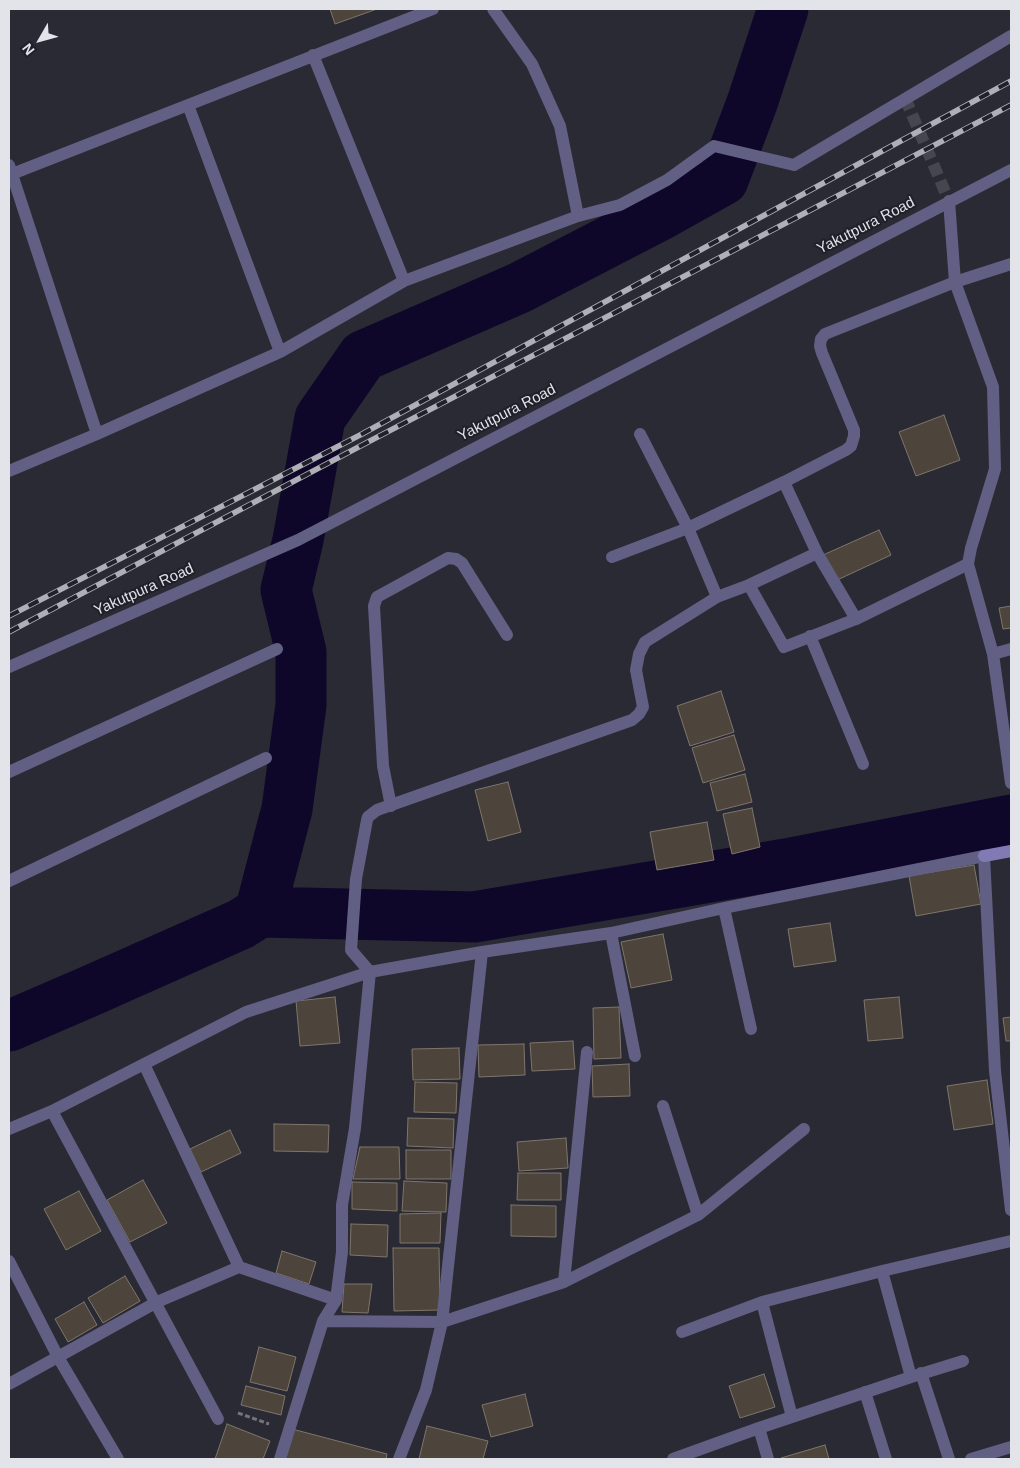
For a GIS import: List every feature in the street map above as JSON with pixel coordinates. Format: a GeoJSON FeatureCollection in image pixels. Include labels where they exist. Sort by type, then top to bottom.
{"type":"FeatureCollection","features":[{"type":"Feature","properties":{"kind":"street"},"geometry":{"type":"LineString","coordinates":[[97,434],[10,170],[188,105],[433,9]]}},
{"type":"Feature","properties":{"kind":"street"},"geometry":{"type":"LineString","coordinates":[[493,9],[532,64],[560,126],[578,216]]}},
{"type":"Feature","properties":{"kind":"street"},"geometry":{"type":"LineString","coordinates":[[9,471],[97,434],[280,352],[404,281],[578,216],[620,205],[667,180],[714,146],[794,165],[1011,36]]}},
{"type":"Feature","properties":{"kind":"street"},"geometry":{"type":"LineString","coordinates":[[313,55],[404,281]]}},
{"type":"Feature","properties":{"kind":"street"},"geometry":{"type":"LineString","coordinates":[[188,105],[280,352]]}},
{"type":"Feature","properties":{"kind":"street","name":"Yakutpura Road"},"geometry":{"type":"LineString","coordinates":[[9,667],[298,540],[1011,170]]}},
{"type":"Feature","properties":{"kind":"street"},"geometry":{"type":"LineString","coordinates":[[949,201],[955,282],[993,387],[995,469],[968,564],[993,654],[1011,783]]}},
{"type":"Feature","properties":{"kind":"street"},"geometry":{"type":"LineString","coordinates":[[612,557],[688,528],[784,482],[851,446],[854,430],[820,346],[821,339],[826,334],[955,282],[1011,264]]}},
{"type":"Feature","properties":{"kind":"street"},"geometry":{"type":"LineString","coordinates":[[640,434],[688,528],[717,597]]}},
{"type":"Feature","properties":{"kind":"street"},"geometry":{"type":"LineString","coordinates":[[784,482],[818,553],[856,619]]}},
{"type":"Feature","properties":{"kind":"street"},"geometry":{"type":"LineString","coordinates":[[280,1459],[323,1321],[336,1300],[342,1252],[342,1205],[356,1128],[370,972],[351,950],[356,879],[367,820],[372,813],[632,720],[643,707],[636,670],[639,654],[645,642],[717,597],[750,585],[818,553]]}},
{"type":"Feature","properties":{"kind":"street"},"geometry":{"type":"LineString","coordinates":[[391,806],[383,766],[374,606],[377,597],[448,558],[456,559],[462,563],[507,635]]}},
{"type":"Feature","properties":{"kind":"street"},"geometry":{"type":"LineString","coordinates":[[750,585],[784,647],[856,619],[968,564]]}},
{"type":"Feature","properties":{"kind":"street"},"geometry":{"type":"LineString","coordinates":[[810,636],[863,764]]}},
{"type":"Feature","properties":{"kind":"street"},"geometry":{"type":"LineString","coordinates":[[9,772],[277,649]]}},
{"type":"Feature","properties":{"kind":"street"},"geometry":{"type":"LineString","coordinates":[[993,654],[1011,649]]}},
{"type":"Feature","properties":{"kind":"street"},"geometry":{"type":"LineString","coordinates":[[9,881],[266,758]]}},
{"type":"Feature","properties":{"kind":"street"},"geometry":{"type":"LineString","coordinates":[[9,1129],[52,1111],[246,1012],[370,972],[482,952],[611,933],[724,908],[1011,851]]}},
{"type":"Feature","properties":{"kind":"street"},"geometry":{"type":"LineString","coordinates":[[984,856],[995,1071],[1011,1210]]}},
{"type":"Feature","properties":{"kind":"street"},"geometry":{"type":"LineString","coordinates":[[724,908],[751,1029]]}},
{"type":"Feature","properties":{"kind":"street"},"geometry":{"type":"LineString","coordinates":[[611,933],[635,1056]]}},
{"type":"Feature","properties":{"kind":"street"},"geometry":{"type":"LineString","coordinates":[[400,1459],[426,1390],[442,1322],[482,952]]}},
{"type":"Feature","properties":{"kind":"street"},"geometry":{"type":"LineString","coordinates":[[564,1282],[587,1052]]}},
{"type":"Feature","properties":{"kind":"street"},"geometry":{"type":"LineString","coordinates":[[144,1064],[239,1268]]}},
{"type":"Feature","properties":{"kind":"street"},"geometry":{"type":"LineString","coordinates":[[663,1106],[698,1215]]}},
{"type":"Feature","properties":{"kind":"street"},"geometry":{"type":"LineString","coordinates":[[52,1111],[218,1419]]}},
{"type":"Feature","properties":{"kind":"street"},"geometry":{"type":"LineString","coordinates":[[323,1321],[442,1322],[564,1282],[698,1215],[804,1129]]}},
{"type":"Feature","properties":{"kind":"street"},"geometry":{"type":"LineString","coordinates":[[682,1332],[762,1302],[882,1271],[1011,1241]]}},
{"type":"Feature","properties":{"kind":"street"},"geometry":{"type":"LineString","coordinates":[[9,1261],[58,1357],[118,1459]]}},
{"type":"Feature","properties":{"kind":"street"},"geometry":{"type":"LineString","coordinates":[[9,1384],[156,1302],[239,1268],[336,1300]]}},
{"type":"Feature","properties":{"kind":"street"},"geometry":{"type":"LineString","coordinates":[[882,1271],[916,1375],[949,1459]]}},
{"type":"Feature","properties":{"kind":"street"},"geometry":{"type":"LineString","coordinates":[[762,1302],[792,1417]]}},
{"type":"Feature","properties":{"kind":"street"},"geometry":{"type":"LineString","coordinates":[[673,1459],[865,1392],[963,1361]]}},
{"type":"Feature","properties":{"kind":"street"},"geometry":{"type":"LineString","coordinates":[[865,1392],[886,1459]]}},
{"type":"Feature","properties":{"kind":"street"},"geometry":{"type":"LineString","coordinates":[[760,1428],[768,1459]]}},
{"type":"Feature","properties":{"kind":"street"},"geometry":{"type":"LineString","coordinates":[[971,1459],[1011,1447]]}},
{"type":"Feature","properties":{"kind":"path"},"geometry":{"type":"LineString","coordinates":[[218,1419],[230,1410],[290,1430]]}},
{"type":"Feature","properties":{"kind":"building"},"geometry":{"type":"Polygon","coordinates":[[[330,9],[377,9],[335,24],[330,9]]]}},
{"type":"Feature","properties":{"kind":"building"},"geometry":{"type":"Polygon","coordinates":[[[944,415],[960,460],[916,476],[899,432],[944,415]]]}},
{"type":"Feature","properties":{"kind":"building"},"geometry":{"type":"Polygon","coordinates":[[[879,530],[891,555],[835,581],[823,555],[879,530]]]}},
{"type":"Feature","properties":{"kind":"building"},"geometry":{"type":"Polygon","coordinates":[[[1011,606],[1011,628],[1003,629],[999,608],[1011,606]]]}},
{"type":"Feature","properties":{"kind":"building"},"geometry":{"type":"Polygon","coordinates":[[[721,691],[734,732],[690,746],[677,706],[721,691]]]}},
{"type":"Feature","properties":{"kind":"building"},"geometry":{"type":"Polygon","coordinates":[[[734,735],[745,770],[703,783],[692,748],[734,735]]]}},
{"type":"Feature","properties":{"kind":"building"},"geometry":{"type":"Polygon","coordinates":[[[745,774],[752,802],[717,811],[710,783],[745,774]]]}},
{"type":"Feature","properties":{"kind":"building"},"geometry":{"type":"Polygon","coordinates":[[[508,782],[521,832],[488,841],[475,790],[508,782]]]}},
{"type":"Feature","properties":{"kind":"building"},"geometry":{"type":"Polygon","coordinates":[[[752,808],[760,847],[732,854],[723,814],[752,808]]]}},
{"type":"Feature","properties":{"kind":"building"},"geometry":{"type":"Polygon","coordinates":[[[707,822],[714,860],[657,870],[650,832],[707,822]]]}},
{"type":"Feature","properties":{"kind":"building"},"geometry":{"type":"Polygon","coordinates":[[[974,865],[981,904],[916,916],[909,876],[974,865]]]}},
{"type":"Feature","properties":{"kind":"building"},"geometry":{"type":"Polygon","coordinates":[[[830,923],[836,961],[794,967],[788,929],[830,923]]]}},
{"type":"Feature","properties":{"kind":"building"},"geometry":{"type":"Polygon","coordinates":[[[663,934],[672,980],[631,988],[621,942],[663,934]]]}},
{"type":"Feature","properties":{"kind":"building"},"geometry":{"type":"Polygon","coordinates":[[[335,997],[340,1043],[300,1046],[296,1001],[335,997]]]}},
{"type":"Feature","properties":{"kind":"building"},"geometry":{"type":"Polygon","coordinates":[[[899,997],[903,1038],[868,1041],[864,1000],[899,997]]]}},
{"type":"Feature","properties":{"kind":"building"},"geometry":{"type":"Polygon","coordinates":[[[619,1007],[621,1058],[594,1059],[593,1008],[619,1007]]]}},
{"type":"Feature","properties":{"kind":"building"},"geometry":{"type":"Polygon","coordinates":[[[1011,1017],[1011,1041],[1006,1041],[1003,1018],[1011,1017]]]}},
{"type":"Feature","properties":{"kind":"building"},"geometry":{"type":"Polygon","coordinates":[[[573,1041],[575,1069],[532,1071],[530,1043],[573,1041]]]}},
{"type":"Feature","properties":{"kind":"building"},"geometry":{"type":"Polygon","coordinates":[[[524,1044],[525,1075],[479,1077],[478,1045],[524,1044]]]}},
{"type":"Feature","properties":{"kind":"building"},"geometry":{"type":"Polygon","coordinates":[[[459,1048],[460,1079],[413,1080],[412,1049],[459,1048]]]}},
{"type":"Feature","properties":{"kind":"building"},"geometry":{"type":"Polygon","coordinates":[[[629,1064],[630,1096],[593,1097],[592,1066],[629,1064]]]}},
{"type":"Feature","properties":{"kind":"building"},"geometry":{"type":"Polygon","coordinates":[[[987,1080],[993,1124],[954,1130],[947,1086],[987,1080]]]}},
{"type":"Feature","properties":{"kind":"building"},"geometry":{"type":"Polygon","coordinates":[[[415,1082],[457,1083],[456,1113],[414,1112],[415,1082]]]}},
{"type":"Feature","properties":{"kind":"building"},"geometry":{"type":"Polygon","coordinates":[[[408,1118],[454,1119],[453,1148],[407,1146],[408,1118]]]}},
{"type":"Feature","properties":{"kind":"building"},"geometry":{"type":"Polygon","coordinates":[[[274,1124],[329,1125],[328,1152],[274,1151],[274,1124]]]}},
{"type":"Feature","properties":{"kind":"building"},"geometry":{"type":"Polygon","coordinates":[[[230,1130],[241,1153],[201,1172],[190,1149],[230,1130]]]}},
{"type":"Feature","properties":{"kind":"building"},"geometry":{"type":"Polygon","coordinates":[[[566,1138],[568,1168],[519,1171],[517,1142],[566,1138]]]}},
{"type":"Feature","properties":{"kind":"building"},"geometry":{"type":"Polygon","coordinates":[[[360,1147],[399,1147],[400,1179],[353,1179],[360,1147]]]}},
{"type":"Feature","properties":{"kind":"building"},"geometry":{"type":"Polygon","coordinates":[[[406,1150],[451,1150],[451,1179],[406,1179],[406,1150]]]}},
{"type":"Feature","properties":{"kind":"building"},"geometry":{"type":"Polygon","coordinates":[[[518,1173],[561,1173],[561,1200],[517,1200],[518,1173]]]}},
{"type":"Feature","properties":{"kind":"building"},"geometry":{"type":"Polygon","coordinates":[[[143,1180],[167,1223],[130,1242],[107,1200],[143,1180]]]}},
{"type":"Feature","properties":{"kind":"building"},"geometry":{"type":"Polygon","coordinates":[[[404,1181],[447,1183],[446,1212],[402,1211],[404,1181]]]}},
{"type":"Feature","properties":{"kind":"building"},"geometry":{"type":"Polygon","coordinates":[[[352,1182],[397,1183],[397,1211],[352,1209],[352,1182]]]}},
{"type":"Feature","properties":{"kind":"building"},"geometry":{"type":"Polygon","coordinates":[[[79,1191],[101,1231],[66,1250],[44,1209],[79,1191]]]}},
{"type":"Feature","properties":{"kind":"building"},"geometry":{"type":"Polygon","coordinates":[[[511,1205],[556,1206],[556,1237],[511,1236],[511,1205]]]}},
{"type":"Feature","properties":{"kind":"building"},"geometry":{"type":"Polygon","coordinates":[[[441,1213],[440,1243],[400,1243],[400,1214],[441,1213]]]}},
{"type":"Feature","properties":{"kind":"building"},"geometry":{"type":"Polygon","coordinates":[[[351,1224],[388,1225],[387,1257],[350,1255],[351,1224]]]}},
{"type":"Feature","properties":{"kind":"building"},"geometry":{"type":"Polygon","coordinates":[[[393,1248],[439,1248],[440,1310],[394,1311],[393,1248]]]}},
{"type":"Feature","properties":{"kind":"building"},"geometry":{"type":"Polygon","coordinates":[[[282,1251],[316,1262],[309,1284],[276,1273],[282,1251]]]}},
{"type":"Feature","properties":{"kind":"building"},"geometry":{"type":"Polygon","coordinates":[[[125,1276],[140,1301],[103,1323],[88,1298],[125,1276]]]}},
{"type":"Feature","properties":{"kind":"building"},"geometry":{"type":"Polygon","coordinates":[[[344,1284],[372,1284],[368,1313],[342,1312],[344,1284]]]}},
{"type":"Feature","properties":{"kind":"building"},"geometry":{"type":"Polygon","coordinates":[[[84,1302],[97,1325],[68,1342],[55,1319],[84,1302]]]}},
{"type":"Feature","properties":{"kind":"building"},"geometry":{"type":"Polygon","coordinates":[[[259,1347],[296,1357],[287,1391],[250,1382],[259,1347]]]}},
{"type":"Feature","properties":{"kind":"building"},"geometry":{"type":"Polygon","coordinates":[[[764,1374],[775,1407],[740,1418],[729,1386],[764,1374]]]}},
{"type":"Feature","properties":{"kind":"building"},"geometry":{"type":"Polygon","coordinates":[[[246,1386],[285,1396],[281,1415],[241,1405],[246,1386]]]}},
{"type":"Feature","properties":{"kind":"building"},"geometry":{"type":"Polygon","coordinates":[[[525,1394],[533,1426],[491,1437],[482,1405],[525,1394]]]}},
{"type":"Feature","properties":{"kind":"building"},"geometry":{"type":"Polygon","coordinates":[[[227,1424],[270,1441],[263,1459],[215,1459],[227,1424]]]}},
{"type":"Feature","properties":{"kind":"building"},"geometry":{"type":"Polygon","coordinates":[[[427,1426],[488,1441],[483,1459],[419,1459],[427,1426]]]}},
{"type":"Feature","properties":{"kind":"building"},"geometry":{"type":"Polygon","coordinates":[[[292,1429],[387,1454],[386,1459],[284,1459],[292,1429]]]}},
{"type":"Feature","properties":{"kind":"building"},"geometry":{"type":"Polygon","coordinates":[[[825,1445],[829,1459],[781,1459],[781,1458],[825,1445]]]}},
{"type":"Feature","properties":{"kind":"waterway"},"geometry":{"type":"LineString","coordinates":[[260,912],[287,809],[301,705],[301,652],[286,590],[298,540],[320,418],[363,356],[519,288],[662,214],[723,180],[752,103],[783,9]]}},
{"type":"Feature","properties":{"kind":"waterway"},"geometry":{"type":"LineString","coordinates":[[9,1026],[241,924],[260,912],[474,917],[786,864],[1011,820]]}},
{"type":"Feature","properties":{"kind":"tunnel"},"geometry":{"type":"LineString","coordinates":[[905,98],[949,201]]}},
{"type":"Feature","properties":{"kind":"railway"},"geometry":{"type":"LineString","coordinates":[[9,616],[362,434],[1011,81]]}},
{"type":"Feature","properties":{"kind":"railway"},"geometry":{"type":"LineString","coordinates":[[9,632],[1011,105]]}}]}
